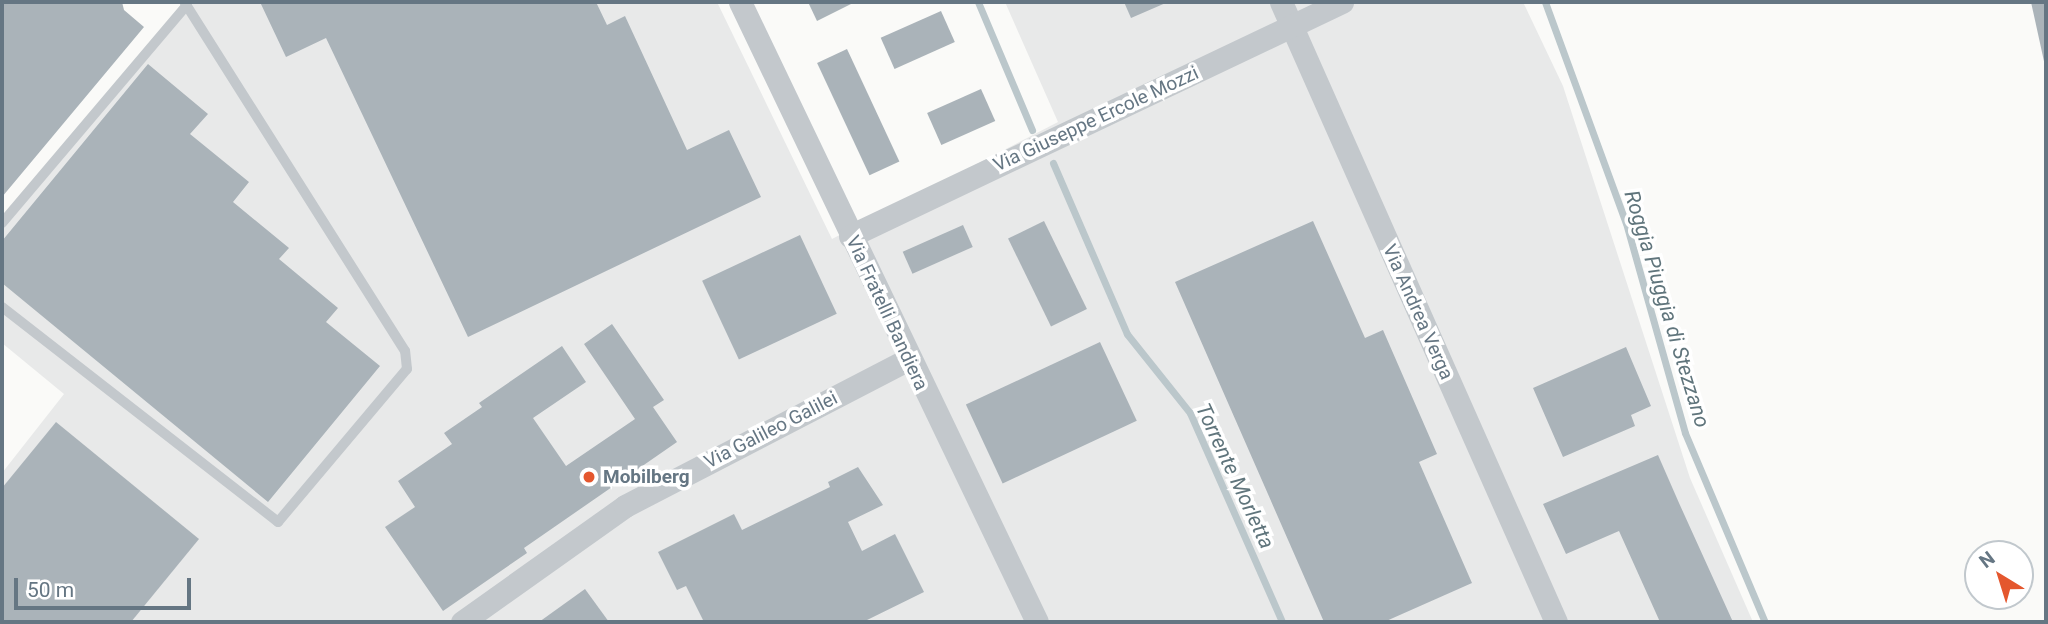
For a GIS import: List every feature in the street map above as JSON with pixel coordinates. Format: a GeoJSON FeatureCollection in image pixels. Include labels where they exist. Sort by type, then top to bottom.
{"type":"FeatureCollection","features":[{"type":"Feature","properties":{"kind":"street","name":"Via Fratelli Bandiera"},"geometry":{"type":"LineString","coordinates":[[740,2],[1037,622]]}},
{"type":"Feature","properties":{"kind":"street","name":"Via Andrea Verga"},"geometry":{"type":"LineString","coordinates":[[1281,2],[1556,622]]}},
{"type":"Feature","properties":{"kind":"street","name":"Via Giuseppe Ercole Mozzi"},"geometry":{"type":"LineString","coordinates":[[850,236],[1342,2]]}},
{"type":"Feature","properties":{"kind":"street","name":"Via Galileo Galilei"},"geometry":{"type":"LineString","coordinates":[[462,622],[625,506],[909,359]]}},
{"type":"Feature","properties":{"kind":"lane"},"geometry":{"type":"LineString","coordinates":[[2,223],[186,4],[405,351],[407,369],[278,523],[2,307]]}},
{"type":"Feature","properties":{"kind":"shaded area"},"geometry":{"type":"Polygon","coordinates":[[[188,2],[717,2],[832,239],[1058,122],[1005,2],[1523,2],[1563,86],[1690,478],[1753,622],[2,622],[2,473],[64,394],[2,343],[2,228],[188,2]]]}},
{"type":"Feature","properties":{"kind":"building"},"geometry":{"type":"Polygon","coordinates":[[[2,2],[122,2],[124,10],[144,27],[2,197],[2,2]]]}},
{"type":"Feature","properties":{"kind":"building"},"geometry":{"type":"Polygon","coordinates":[[[260,2],[596,2],[607,25],[625,16],[687,150],[729,130],[761,197],[468,337],[326,38],[286,57],[260,2]]]}},
{"type":"Feature","properties":{"kind":"building"},"geometry":{"type":"Polygon","coordinates":[[[808,2],[855,2],[817,21],[808,2]]]}},
{"type":"Feature","properties":{"kind":"building"},"geometry":{"type":"Polygon","coordinates":[[[1124,2],[1168,2],[1131,18],[1124,2]]]}},
{"type":"Feature","properties":{"kind":"building"},"geometry":{"type":"Polygon","coordinates":[[[2031,2],[2046,2],[2046,66],[2045,66],[2031,2]]]}},
{"type":"Feature","properties":{"kind":"building"},"geometry":{"type":"Polygon","coordinates":[[[941,11],[955,42],[895,69],[881,38],[941,11]]]}},
{"type":"Feature","properties":{"kind":"building"},"geometry":{"type":"Polygon","coordinates":[[[847,49],[899,161],[869,175],[817,63],[847,49]]]}},
{"type":"Feature","properties":{"kind":"building"},"geometry":{"type":"Polygon","coordinates":[[[148,64],[208,114],[190,134],[249,182],[233,202],[289,248],[279,259],[338,308],[326,322],[380,366],[268,502],[2,283],[2,241],[148,64]]]}},
{"type":"Feature","properties":{"kind":"building"},"geometry":{"type":"Polygon","coordinates":[[[981,89],[995,121],[941,145],[927,113],[981,89]]]}},
{"type":"Feature","properties":{"kind":"building"},"geometry":{"type":"Polygon","coordinates":[[[1044,221],[1087,309],[1051,327],[1008,239],[1044,221]]]}},
{"type":"Feature","properties":{"kind":"building"},"geometry":{"type":"Polygon","coordinates":[[[1313,221],[1365,338],[1383,330],[1437,454],[1419,462],[1472,583],[1384,622],[1324,622],[1175,282],[1313,221]]]}},
{"type":"Feature","properties":{"kind":"building"},"geometry":{"type":"Polygon","coordinates":[[[963,225],[973,247],[912,274],[903,252],[963,225]]]}},
{"type":"Feature","properties":{"kind":"building"},"geometry":{"type":"Polygon","coordinates":[[[800,235],[837,314],[739,359],[702,281],[800,235]]]}},
{"type":"Feature","properties":{"kind":"building"},"geometry":{"type":"Polygon","coordinates":[[[612,324],[664,400],[653,407],[677,442],[524,548],[527,553],[443,611],[385,527],[415,507],[398,481],[452,444],[444,433],[482,407],[479,403],[562,346],[586,382],[533,418],[566,466],[635,419],[584,344],[612,324]]]}},
{"type":"Feature","properties":{"kind":"building"},"geometry":{"type":"Polygon","coordinates":[[[1100,342],[1137,421],[1003,483],[966,405],[1100,342]]]}},
{"type":"Feature","properties":{"kind":"building"},"geometry":{"type":"Polygon","coordinates":[[[1626,347],[1651,406],[1631,415],[1635,426],[1563,457],[1533,388],[1626,347]]]}},
{"type":"Feature","properties":{"kind":"building"},"geometry":{"type":"Polygon","coordinates":[[[56,422],[199,539],[131,622],[2,622],[2,488],[56,422]]]}},
{"type":"Feature","properties":{"kind":"building"},"geometry":{"type":"Polygon","coordinates":[[[1658,455],[1733,622],[1660,622],[1619,531],[1566,554],[1543,504],[1658,455]]]}},
{"type":"Feature","properties":{"kind":"building"},"geometry":{"type":"Polygon","coordinates":[[[858,467],[883,505],[848,522],[862,551],[895,534],[924,592],[863,622],[704,622],[686,586],[677,590],[658,552],[734,514],[742,530],[830,487],[828,482],[858,467]]]}},
{"type":"Feature","properties":{"kind":"building"},"geometry":{"type":"Polygon","coordinates":[[[585,589],[609,622],[539,622],[585,589]]]}},
{"type":"Feature","properties":{"kind":"waterway","name":"Torrente Morletta"},"geometry":{"type":"LineString","coordinates":[[978,2],[1032,130]]}},
{"type":"Feature","properties":{"kind":"waterway","name":"Roggia Piuggia di Stezzano"},"geometry":{"type":"LineString","coordinates":[[1545,2],[1626,223],[1685,433],[1765,622]]}},
{"type":"Feature","properties":{"kind":"waterway","name":"Torrente Morletta"},"geometry":{"type":"LineString","coordinates":[[1053,163],[1127,334],[1190,413],[1282,622]]}},
{"type":"Feature","properties":{"kind":"place","name":"Mobilberg"},"geometry":{"type":"Point","coordinates":[589,477]}}]}
